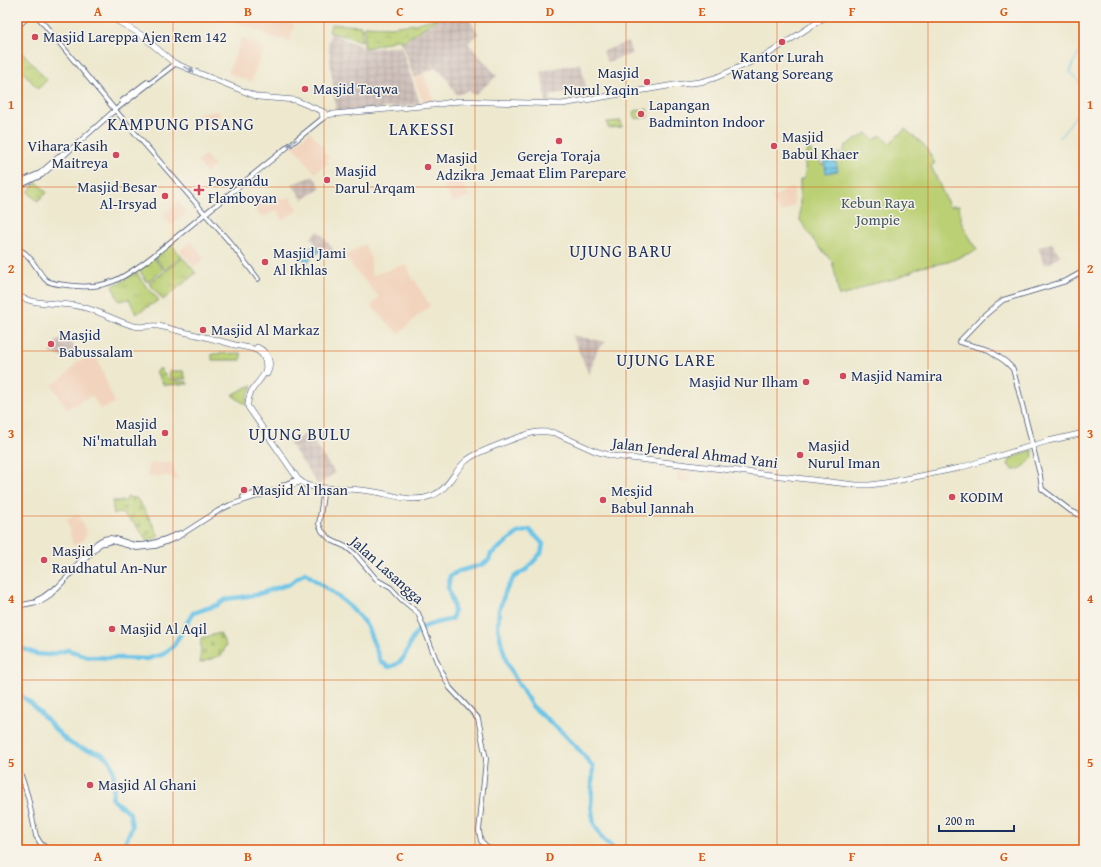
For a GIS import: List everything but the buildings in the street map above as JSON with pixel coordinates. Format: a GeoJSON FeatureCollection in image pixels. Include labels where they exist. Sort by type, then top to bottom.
{"type":"FeatureCollection","features":[{"type":"Feature","properties":{"kind":"highway"},"geometry":{"type":"LineString","coordinates":[[110,17],[140,34],[174,63],[258,97],[295,100],[322,112],[325,117],[459,101],[562,104],[700,82],[714,78],[767,55],[825,17]]}},
{"type":"Feature","properties":{"kind":"highway"},"geometry":{"type":"LineString","coordinates":[[17,295],[35,301],[76,306],[136,326],[160,326],[255,349],[263,356],[266,369],[250,392],[248,408],[299,480]]}},
{"type":"Feature","properties":{"kind":"highway","name":"Jalan Jenderal Ahmad Yani"},"geometry":{"type":"LineString","coordinates":[[299,480],[308,486],[370,491],[414,499],[426,498],[442,490],[469,458],[513,440],[538,432],[549,432],[595,451],[613,456],[867,485],[892,482],[959,468],[1054,439],[1084,433]]}},
{"type":"Feature","properties":{"kind":"street"},"geometry":{"type":"LineString","coordinates":[[17,27],[28,17]]}},
{"type":"Feature","properties":{"kind":"street"},"geometry":{"type":"LineString","coordinates":[[38,17],[114,109],[246,262],[258,279],[204,214]]}},
{"type":"Feature","properties":{"kind":"street"},"geometry":{"type":"LineString","coordinates":[[17,183],[40,173],[52,164],[114,109],[174,63]]}},
{"type":"Feature","properties":{"kind":"street"},"geometry":{"type":"LineString","coordinates":[[17,249],[24,252],[48,282],[84,287],[102,286],[112,283],[142,265],[325,117]]}},
{"type":"Feature","properties":{"kind":"street"},"geometry":{"type":"LineString","coordinates":[[17,187],[42,175],[52,164]]}},
{"type":"Feature","properties":{"kind":"street"},"geometry":{"type":"LineString","coordinates":[[1084,271],[1066,281],[1003,300],[983,317],[959,342],[989,350],[1013,369],[1043,491],[1071,511],[1084,517]]}},
{"type":"Feature","properties":{"kind":"street"},"geometry":{"type":"LineString","coordinates":[[17,604],[40,599],[48,595],[99,541],[116,538],[137,545],[153,543],[185,530],[212,512],[299,480]]}},
{"type":"Feature","properties":{"kind":"street","name":"Jalan Lasangga"},"geometry":{"type":"LineString","coordinates":[[324,488],[319,524],[323,533],[355,554],[377,580],[391,588],[401,599],[416,610],[426,631],[437,662],[450,688],[477,716],[480,722],[486,759],[479,831],[481,841],[490,850]]}},
{"type":"Feature","properties":{"kind":"street"},"geometry":{"type":"LineString","coordinates":[[17,768],[28,797],[36,836],[41,844],[49,850]]}},
{"type":"Feature","properties":{"kind":"shaded area"},"geometry":{"type":"Polygon","coordinates":[[[225,17],[269,17],[294,25],[290,41],[273,37],[225,17]]]}},
{"type":"Feature","properties":{"kind":"shaded area"},"geometry":{"type":"Polygon","coordinates":[[[442,17],[468,17],[479,34],[468,43],[497,76],[473,95],[469,90],[457,95],[446,78],[436,67],[414,78],[402,43],[442,17]]]}},
{"type":"Feature","properties":{"kind":"shaded area"},"geometry":{"type":"Polygon","coordinates":[[[331,33],[367,49],[401,46],[420,104],[336,113],[328,41],[331,33]]]}},
{"type":"Feature","properties":{"kind":"shaded area"},"geometry":{"type":"Polygon","coordinates":[[[242,38],[264,47],[251,82],[228,73],[242,38]]]}},
{"type":"Feature","properties":{"kind":"shaded area"},"geometry":{"type":"Polygon","coordinates":[[[628,42],[632,54],[607,62],[603,51],[628,42]]]}},
{"type":"Feature","properties":{"kind":"shaded area"},"geometry":{"type":"Polygon","coordinates":[[[581,63],[586,88],[551,95],[550,103],[546,103],[541,71],[581,63]]]}},
{"type":"Feature","properties":{"kind":"shaded area"},"geometry":{"type":"Polygon","coordinates":[[[424,74],[435,102],[424,103],[414,78],[424,74]]]}},
{"type":"Feature","properties":{"kind":"shaded area"},"geometry":{"type":"Polygon","coordinates":[[[218,111],[221,123],[201,126],[200,114],[218,111]]]}},
{"type":"Feature","properties":{"kind":"shaded area"},"geometry":{"type":"Polygon","coordinates":[[[310,132],[325,148],[323,150],[329,157],[327,159],[329,163],[315,173],[293,146],[310,132]]]}},
{"type":"Feature","properties":{"kind":"shaded area"},"geometry":{"type":"Polygon","coordinates":[[[205,155],[215,166],[206,173],[197,161],[205,155]]]}},
{"type":"Feature","properties":{"kind":"shaded area"},"geometry":{"type":"Polygon","coordinates":[[[313,176],[321,187],[303,200],[292,184],[313,176]]]}},
{"type":"Feature","properties":{"kind":"shaded area"},"geometry":{"type":"Polygon","coordinates":[[[458,178],[469,196],[453,203],[443,186],[458,178]]]}},
{"type":"Feature","properties":{"kind":"shaded area"},"geometry":{"type":"Polygon","coordinates":[[[790,188],[794,189],[794,205],[781,213],[772,198],[790,188]]]}},
{"type":"Feature","properties":{"kind":"shaded area"},"geometry":{"type":"Polygon","coordinates":[[[265,194],[269,200],[278,195],[281,201],[290,197],[298,210],[282,220],[277,210],[261,217],[251,205],[265,194]]]}},
{"type":"Feature","properties":{"kind":"shaded area"},"geometry":{"type":"Polygon","coordinates":[[[178,202],[187,213],[171,226],[162,215],[178,202]]]}},
{"type":"Feature","properties":{"kind":"shaded area"},"geometry":{"type":"Polygon","coordinates":[[[319,231],[333,249],[326,255],[311,238],[319,231]]]}},
{"type":"Feature","properties":{"kind":"shaded area"},"geometry":{"type":"Polygon","coordinates":[[[191,241],[204,259],[194,267],[180,251],[191,241]]]}},
{"type":"Feature","properties":{"kind":"shaded area"},"geometry":{"type":"Polygon","coordinates":[[[1052,243],[1060,255],[1051,263],[1044,265],[1038,247],[1052,243]]]}},
{"type":"Feature","properties":{"kind":"shaded area"},"geometry":{"type":"Polygon","coordinates":[[[365,244],[371,260],[372,276],[393,268],[407,265],[413,280],[415,280],[430,306],[399,334],[371,306],[379,297],[354,269],[346,256],[365,244]]]}},
{"type":"Feature","properties":{"kind":"shaded area"},"geometry":{"type":"Polygon","coordinates":[[[572,335],[606,342],[597,350],[589,375],[572,335]]]}},
{"type":"Feature","properties":{"kind":"shaded area"},"geometry":{"type":"Polygon","coordinates":[[[72,338],[72,343],[81,356],[75,359],[70,359],[50,353],[56,341],[72,338]]]}},
{"type":"Feature","properties":{"kind":"shaded area"},"geometry":{"type":"Polygon","coordinates":[[[91,356],[97,358],[115,403],[100,409],[92,395],[67,409],[52,385],[65,376],[77,362],[91,356]]]}},
{"type":"Feature","properties":{"kind":"shaded area"},"geometry":{"type":"Polygon","coordinates":[[[307,433],[335,473],[318,485],[290,444],[307,433]]]}},
{"type":"Feature","properties":{"kind":"shaded area"},"geometry":{"type":"Polygon","coordinates":[[[151,463],[173,463],[179,479],[173,481],[171,476],[147,477],[148,466],[151,463]]]}},
{"type":"Feature","properties":{"kind":"shaded area"},"geometry":{"type":"Polygon","coordinates":[[[679,466],[694,468],[690,483],[676,481],[679,466]]]}},
{"type":"Feature","properties":{"kind":"shaded area"},"geometry":{"type":"Polygon","coordinates":[[[78,514],[87,534],[82,541],[73,546],[67,520],[78,514]]]}},
{"type":"Feature","properties":{"kind":"green space"},"geometry":{"type":"Polygon","coordinates":[[[440,17],[401,43],[400,39],[367,48],[364,47],[364,26],[390,27],[414,24],[440,17]]]}},
{"type":"Feature","properties":{"kind":"green space"},"geometry":{"type":"Polygon","coordinates":[[[331,24],[361,26],[362,41],[329,32],[331,24]]]}},
{"type":"Feature","properties":{"kind":"green space"},"geometry":{"type":"Polygon","coordinates":[[[23,53],[47,80],[38,89],[17,65],[17,59],[23,53]]]}},
{"type":"Feature","properties":{"kind":"green space","name":"Lapangan Badminton Indoor"},"geometry":{"type":"Polygon","coordinates":[[[647,109],[648,117],[635,119],[634,111],[647,109]]]}},
{"type":"Feature","properties":{"kind":"green space"},"geometry":{"type":"Polygon","coordinates":[[[621,121],[622,127],[608,128],[607,122],[621,121]]]}},
{"type":"Feature","properties":{"kind":"green space","name":"Kebun Raya Jompie"},"geometry":{"type":"Polygon","coordinates":[[[905,129],[924,145],[935,163],[931,166],[949,206],[959,206],[962,224],[977,250],[948,262],[921,267],[895,279],[868,285],[852,293],[839,296],[832,261],[817,245],[800,220],[800,180],[804,179],[805,174],[805,155],[809,148],[822,165],[832,160],[833,157],[837,158],[839,153],[843,154],[845,146],[867,133],[874,140],[881,135],[889,144],[905,129]]]}},
{"type":"Feature","properties":{"kind":"green space"},"geometry":{"type":"Polygon","coordinates":[[[37,182],[47,193],[37,201],[28,192],[37,182]]]}},
{"type":"Feature","properties":{"kind":"green space"},"geometry":{"type":"Polygon","coordinates":[[[171,244],[182,257],[165,270],[155,257],[171,244]]]}},
{"type":"Feature","properties":{"kind":"green space"},"geometry":{"type":"Polygon","coordinates":[[[154,258],[163,270],[147,282],[139,270],[154,258]]]}},
{"type":"Feature","properties":{"kind":"green space"},"geometry":{"type":"Polygon","coordinates":[[[183,258],[196,273],[163,300],[149,283],[183,258]]]}},
{"type":"Feature","properties":{"kind":"green space"},"geometry":{"type":"Polygon","coordinates":[[[136,272],[145,285],[159,300],[136,314],[129,299],[119,301],[112,286],[136,272]]]}},
{"type":"Feature","properties":{"kind":"green space"},"geometry":{"type":"Polygon","coordinates":[[[241,353],[241,360],[212,360],[212,354],[241,353]]]}},
{"type":"Feature","properties":{"kind":"green space"},"geometry":{"type":"Polygon","coordinates":[[[161,369],[169,379],[187,382],[188,384],[164,385],[156,372],[161,369]]]}},
{"type":"Feature","properties":{"kind":"green space"},"geometry":{"type":"Polygon","coordinates":[[[169,371],[183,371],[186,379],[174,379],[170,377],[169,371]]]}},
{"type":"Feature","properties":{"kind":"green space"},"geometry":{"type":"Polygon","coordinates":[[[252,386],[247,397],[246,405],[232,395],[247,387],[252,386]]]}},
{"type":"Feature","properties":{"kind":"green space"},"geometry":{"type":"Polygon","coordinates":[[[1032,450],[1033,458],[1022,468],[1013,470],[1008,465],[1011,458],[1032,450]]]}},
{"type":"Feature","properties":{"kind":"green space"},"geometry":{"type":"Polygon","coordinates":[[[127,497],[136,498],[145,510],[159,536],[148,541],[135,524],[121,513],[114,514],[112,501],[126,501],[127,497]]]}},
{"type":"Feature","properties":{"kind":"green space"},"geometry":{"type":"Polygon","coordinates":[[[220,633],[226,645],[222,655],[200,663],[201,638],[220,633]]]}},
{"type":"Feature","properties":{"kind":"water"},"geometry":{"type":"Polygon","coordinates":[[[835,158],[838,171],[826,173],[824,160],[835,158]]]}},
{"type":"Feature","properties":{"kind":"water"},"geometry":{"type":"Polygon","coordinates":[[[315,244],[320,251],[306,263],[301,257],[315,244]]]}},
{"type":"Feature","properties":{"kind":"waterway"},"geometry":{"type":"LineString","coordinates":[[1080,106],[1082,86],[1070,72],[1074,61],[1084,47]]}},
{"type":"Feature","properties":{"kind":"waterway"},"geometry":{"type":"LineString","coordinates":[[1060,138],[1079,111]]}},
{"type":"Feature","properties":{"kind":"waterway"},"geometry":{"type":"LineString","coordinates":[[17,646],[37,654],[49,655],[68,650],[89,657],[147,659],[164,654],[174,645],[193,613],[217,605],[227,599],[255,595],[289,584],[305,573],[344,601],[359,616],[367,626],[381,662],[389,667],[401,661],[419,630],[431,624],[452,619],[454,612],[453,604],[448,588],[450,576],[459,571],[482,565],[489,560],[491,554],[518,533],[530,530],[543,544],[541,553],[527,569],[514,577],[506,590],[499,610],[498,628],[502,645],[507,663],[532,706],[564,734],[593,767],[591,805],[594,824],[603,839],[615,850]]}},
{"type":"Feature","properties":{"kind":"waterway"},"geometry":{"type":"LineString","coordinates":[[17,693],[32,704],[56,731],[70,743],[80,748],[101,754],[109,760],[114,773],[112,799],[130,813],[132,827],[122,850]]}},
{"type":"Feature","properties":{"kind":"place","name":"Masjid Lareppa Ajen Rem 142"},"geometry":{"type":"Point","coordinates":[35,37]}},
{"type":"Feature","properties":{"kind":"place","name":"Kantor Lurah Watang Soreang"},"geometry":{"type":"Point","coordinates":[782,42]}},
{"type":"Feature","properties":{"kind":"place","name":"Masjid Nurul Yaqin"},"geometry":{"type":"Point","coordinates":[647,82]}},
{"type":"Feature","properties":{"kind":"place","name":"Masjid Taqwa"},"geometry":{"type":"Point","coordinates":[305,89]}},
{"type":"Feature","properties":{"kind":"place","name":"Lapangan Badminton Indoor"},"geometry":{"type":"Point","coordinates":[641,114]}},
{"type":"Feature","properties":{"kind":"place","name":"Gereja Toraja Jemaat Elim Parepare"},"geometry":{"type":"Point","coordinates":[559,141]}},
{"type":"Feature","properties":{"kind":"place","name":"Masjid Babul Khaer"},"geometry":{"type":"Point","coordinates":[774,146]}},
{"type":"Feature","properties":{"kind":"place","name":"Vihara Kasih Maitreya"},"geometry":{"type":"Point","coordinates":[116,155]}},
{"type":"Feature","properties":{"kind":"place","name":"Masjid Adzikra"},"geometry":{"type":"Point","coordinates":[428,167]}},
{"type":"Feature","properties":{"kind":"place","name":"Masjid Darul Arqam"},"geometry":{"type":"Point","coordinates":[327,180]}},
{"type":"Feature","properties":{"kind":"place","name":"Posyandu Flamboyan"},"geometry":{"type":"Point","coordinates":[199,190]}},
{"type":"Feature","properties":{"kind":"place","name":"Masjid Besar Al-Irsyad"},"geometry":{"type":"Point","coordinates":[165,196]}},
{"type":"Feature","properties":{"kind":"place","name":"Masjid Jami Al Ikhlas"},"geometry":{"type":"Point","coordinates":[265,262]}},
{"type":"Feature","properties":{"kind":"place","name":"Masjid Al Markaz"},"geometry":{"type":"Point","coordinates":[203,330]}},
{"type":"Feature","properties":{"kind":"place","name":"Masjid Babussalam"},"geometry":{"type":"Point","coordinates":[51,344]}},
{"type":"Feature","properties":{"kind":"place","name":"Masjid Namira"},"geometry":{"type":"Point","coordinates":[843,376]}},
{"type":"Feature","properties":{"kind":"place","name":"Masjid Nur Ilham"},"geometry":{"type":"Point","coordinates":[806,382]}},
{"type":"Feature","properties":{"kind":"place","name":"Masjid Ni'matullah"},"geometry":{"type":"Point","coordinates":[165,433]}},
{"type":"Feature","properties":{"kind":"place","name":"Masjid Nurul Iman"},"geometry":{"type":"Point","coordinates":[800,455]}},
{"type":"Feature","properties":{"kind":"place","name":"Masjid Al Ihsan"},"geometry":{"type":"Point","coordinates":[244,490]}},
{"type":"Feature","properties":{"kind":"place","name":"KODIM"},"geometry":{"type":"Point","coordinates":[952,497]}},
{"type":"Feature","properties":{"kind":"place","name":"Mesjid Babul Jannah"},"geometry":{"type":"Point","coordinates":[603,500]}},
{"type":"Feature","properties":{"kind":"place","name":"Masjid Raudhatul An-Nur"},"geometry":{"type":"Point","coordinates":[44,560]}},
{"type":"Feature","properties":{"kind":"place","name":"Masjid Al Aqil"},"geometry":{"type":"Point","coordinates":[112,629]}},
{"type":"Feature","properties":{"kind":"place","name":"Masjid Al Ghani"},"geometry":{"type":"Point","coordinates":[90,785]}},
{"type":"Feature","properties":{"kind":"district","name":"KAMPUNG PISANG"},"geometry":{"type":"Point","coordinates":[181,124]}},
{"type":"Feature","properties":{"kind":"district","name":"LAKESSI"},"geometry":{"type":"Point","coordinates":[422,129]}},
{"type":"Feature","properties":{"kind":"district","name":"UJUNG BARU"},"geometry":{"type":"Point","coordinates":[621,251]}},
{"type":"Feature","properties":{"kind":"district","name":"UJUNG LARE"},"geometry":{"type":"Point","coordinates":[666,360]}},
{"type":"Feature","properties":{"kind":"district","name":"UJUNG BULU"},"geometry":{"type":"Point","coordinates":[300,434]}}]}
